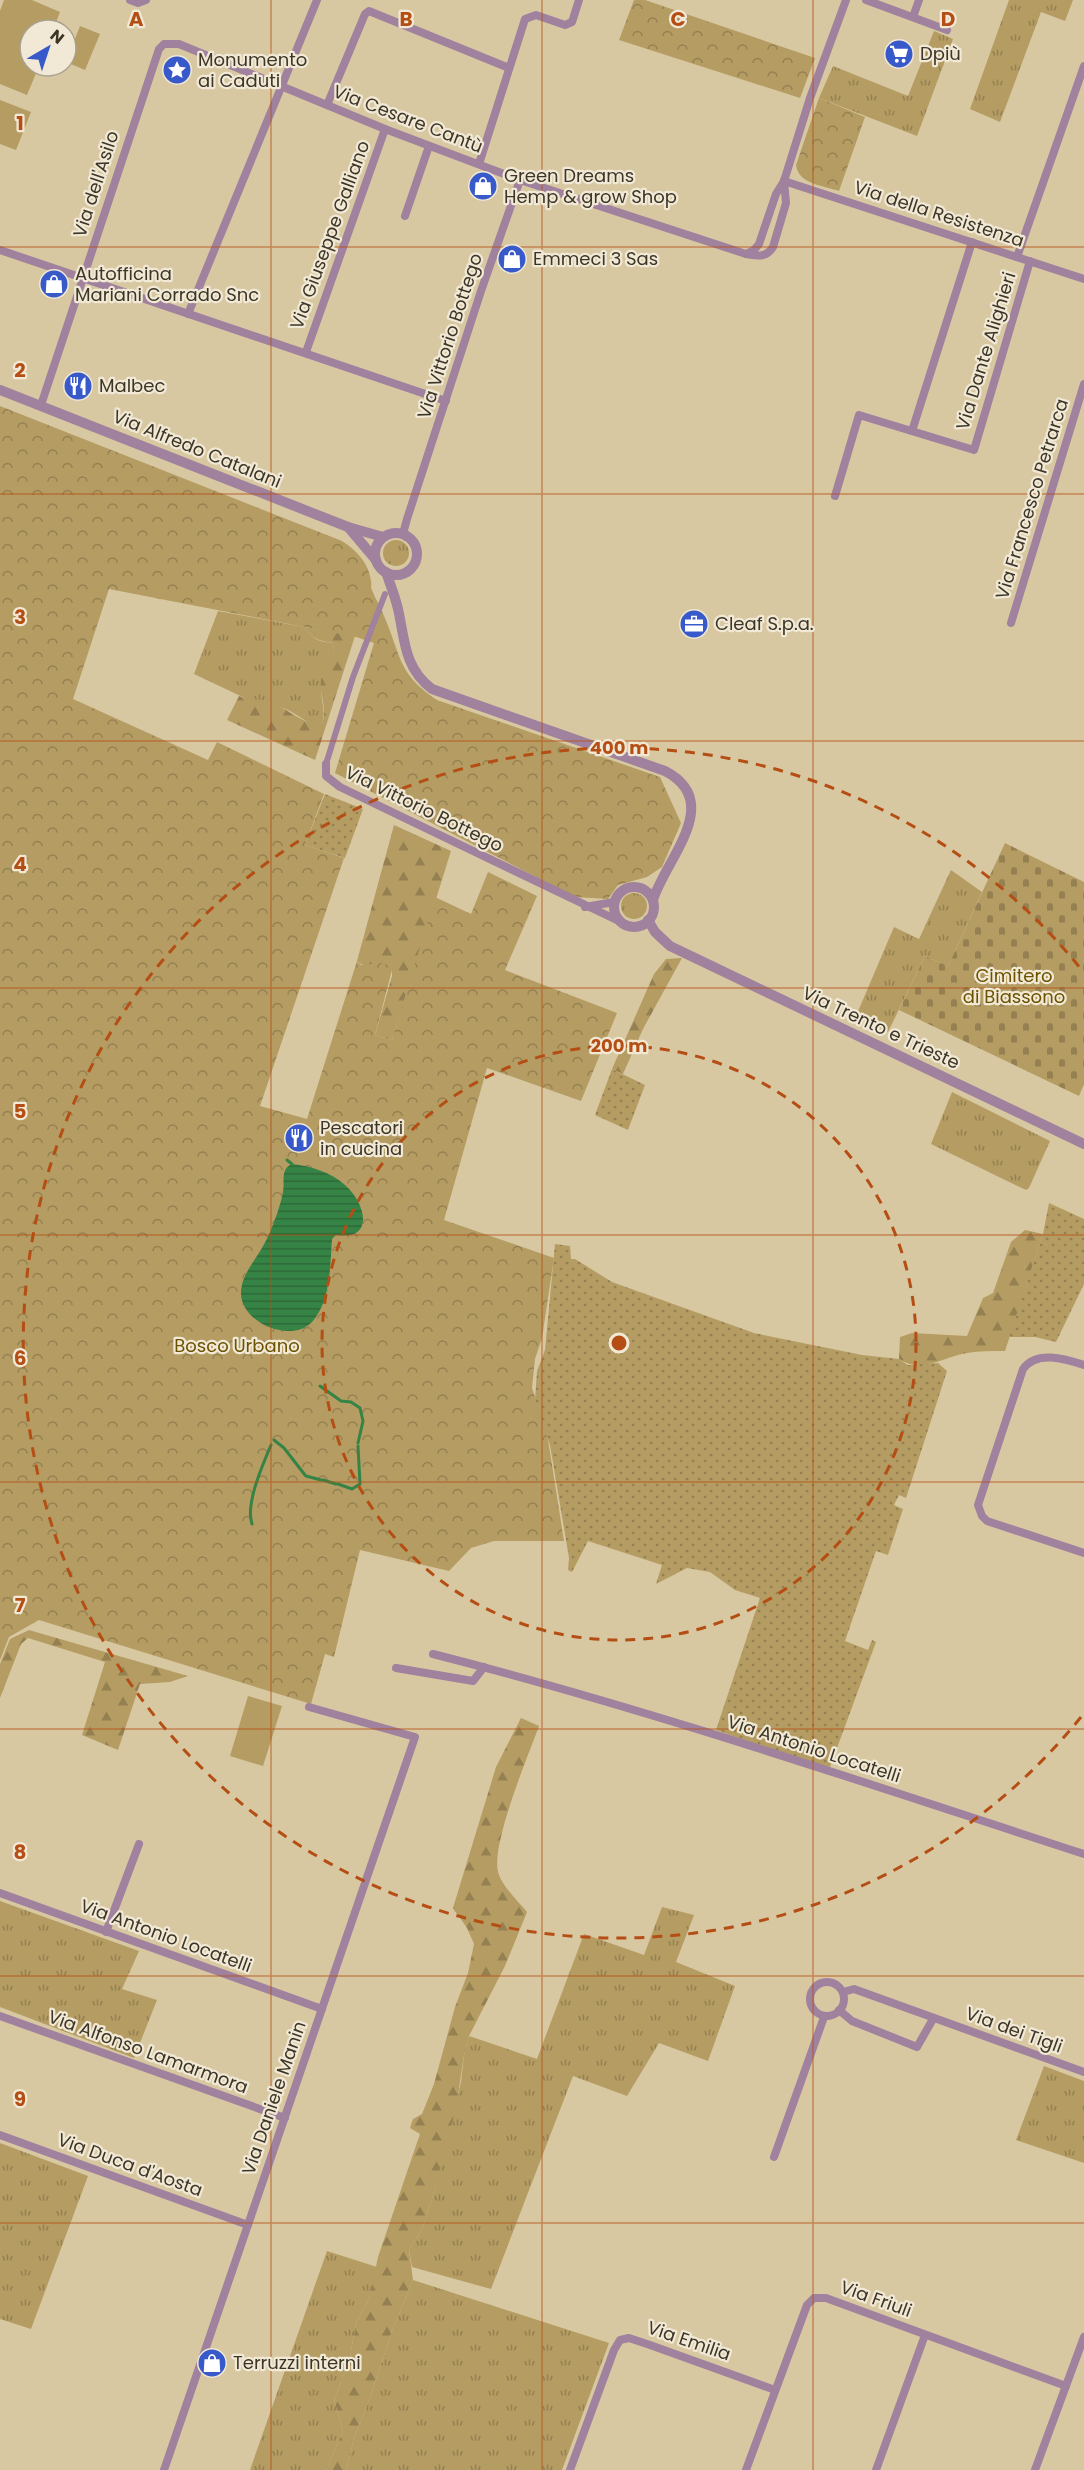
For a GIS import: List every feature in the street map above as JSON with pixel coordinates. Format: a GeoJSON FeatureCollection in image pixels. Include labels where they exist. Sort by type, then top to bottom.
{"type":"FeatureCollection","features":[{"type":"Feature","properties":{"kind":"street"},"geometry":{"type":"LineString","coordinates":[[189,314],[317,0]]}},
{"type":"Feature","properties":{"kind":"street"},"geometry":{"type":"LineString","coordinates":[[479,164],[525,19],[536,15],[565,25],[572,22],[579,0]]}},
{"type":"Feature","properties":{"kind":"street"},"geometry":{"type":"LineString","coordinates":[[746,254],[759,244],[776,194],[784,181],[810,98],[846,0]]}},
{"type":"Feature","properties":{"kind":"street"},"geometry":{"type":"LineString","coordinates":[[866,0],[947,30]]}},
{"type":"Feature","properties":{"kind":"street"},"geometry":{"type":"LineString","coordinates":[[913,17],[919,0]]}},
{"type":"Feature","properties":{"kind":"street"},"geometry":{"type":"LineString","coordinates":[[327,105],[365,14],[369,12],[509,68]]}},
{"type":"Feature","properties":{"kind":"street","name":"Via Cesare Cantù"},"geometry":{"type":"LineString","coordinates":[[164,44],[179,44],[385,129],[520,180],[746,254]]}},
{"type":"Feature","properties":{"kind":"street","name":"Via dell'Asilo"},"geometry":{"type":"LineString","coordinates":[[41,405],[159,49],[164,44]]}},
{"type":"Feature","properties":{"kind":"street"},"geometry":{"type":"LineString","coordinates":[[1017,257],[1084,66]]}},
{"type":"Feature","properties":{"kind":"street","name":"Via Giuseppe Galliano"},"geometry":{"type":"LineString","coordinates":[[306,352],[385,129]]}},
{"type":"Feature","properties":{"kind":"street"},"geometry":{"type":"LineString","coordinates":[[405,216],[429,146]]}},
{"type":"Feature","properties":{"kind":"street","name":"Via Vittorio Bottego"},"geometry":{"type":"LineString","coordinates":[[406,537],[404,530],[407,519],[481,291],[520,180]]}},
{"type":"Feature","properties":{"kind":"street"},"geometry":{"type":"LineString","coordinates":[[746,254],[762,256],[769,253],[773,247],[786,203],[784,181]]}},
{"type":"Feature","properties":{"kind":"street","name":"Via della Resistenza"},"geometry":{"type":"LineString","coordinates":[[784,181],[1084,279]]}},
{"type":"Feature","properties":{"kind":"street"},"geometry":{"type":"LineString","coordinates":[[835,496],[859,415],[912,431],[972,242]]}},
{"type":"Feature","properties":{"kind":"street"},"geometry":{"type":"LineString","coordinates":[[0,250],[447,400]]}},
{"type":"Feature","properties":{"kind":"street","name":"Via Dante Alighieri"},"geometry":{"type":"LineString","coordinates":[[912,431],[974,450],[1030,261]]}},
{"type":"Feature","properties":{"kind":"street","name":"Via Francesco Petrarca"},"geometry":{"type":"LineString","coordinates":[[1011,623],[1084,384]]}},
{"type":"Feature","properties":{"kind":"street","name":"Via Alfredo Catalani"},"geometry":{"type":"LineString","coordinates":[[0,390],[348,527],[382,537]]}},
{"type":"Feature","properties":{"kind":"street","name":"Via Alfredo Catalani"},"geometry":{"type":"LineString","coordinates":[[348,527],[376,560]]}},
{"type":"Feature","properties":{"kind":"street"},"geometry":{"type":"LineString","coordinates":[[398,608],[398,586],[404,574],[412,567],[416,555],[413,543],[406,537],[393,534],[382,537],[376,549],[376,560],[386,572],[398,608],[407,656],[417,675],[432,689],[659,769],[680,781],[690,799],[691,816],[682,844],[666,869],[653,900],[653,912],[642,926],[629,926],[617,917],[614,902]]}},
{"type":"Feature","properties":{"kind":"street"},"geometry":{"type":"LineString","coordinates":[[386,572],[394,575],[404,574]]}},
{"type":"Feature","properties":{"kind":"street","name":"Via Vittorio Bottego"},"geometry":{"type":"LineString","coordinates":[[385,594],[353,677],[326,764],[326,776],[340,787],[585,907],[629,926]]}},
{"type":"Feature","properties":{"kind":"street"},"geometry":{"type":"LineString","coordinates":[[585,907],[614,902],[625,890],[641,888],[666,869]]}},
{"type":"Feature","properties":{"kind":"street"},"geometry":{"type":"LineString","coordinates":[[641,888],[653,900]]}},
{"type":"Feature","properties":{"kind":"street","name":"Via Trento e Trieste"},"geometry":{"type":"LineString","coordinates":[[648,920],[655,932],[670,946],[1084,1144]]}},
{"type":"Feature","properties":{"kind":"street","name":"Via Trento e Trieste"},"geometry":{"type":"LineString","coordinates":[[629,926],[665,942]]}},
{"type":"Feature","properties":{"kind":"street"},"geometry":{"type":"LineString","coordinates":[[1084,1365],[1042,1357],[1033,1359],[1023,1369],[978,1505],[987,1521],[1084,1553]]}},
{"type":"Feature","properties":{"kind":"street","name":"Via Antonio Locatelli"},"geometry":{"type":"LineString","coordinates":[[433,1654],[533,1680],[726,1738],[1084,1854]]}},
{"type":"Feature","properties":{"kind":"street"},"geometry":{"type":"LineString","coordinates":[[396,1668],[473,1681],[484,1667]]}},
{"type":"Feature","properties":{"kind":"street","name":"Via Daniele Manin"},"geometry":{"type":"LineString","coordinates":[[164,2470],[415,1737],[309,1707]]}},
{"type":"Feature","properties":{"kind":"street"},"geometry":{"type":"LineString","coordinates":[[106,1932],[139,1844]]}},
{"type":"Feature","properties":{"kind":"street","name":"Via Antonio Locatelli"},"geometry":{"type":"LineString","coordinates":[[0,1893],[322,2009]]}},
{"type":"Feature","properties":{"kind":"street","name":"Via dei Tigli"},"geometry":{"type":"LineString","coordinates":[[824,2017],[810,2002],[810,1993],[818,1986],[828,1982],[836,1984],[843,1992],[854,1989],[1084,2072]]}},
{"type":"Feature","properties":{"kind":"street"},"geometry":{"type":"LineString","coordinates":[[774,2157],[824,2017],[835,2015],[839,2010],[844,2002],[843,1992]]}},
{"type":"Feature","properties":{"kind":"street"},"geometry":{"type":"LineString","coordinates":[[839,2010],[852,2020],[917,2047],[933,2019]]}},
{"type":"Feature","properties":{"kind":"street","name":"Via Alfonso Lamarmora"},"geometry":{"type":"LineString","coordinates":[[0,2016],[285,2118]]}},
{"type":"Feature","properties":{"kind":"street","name":"Via Duca d'Aosta"},"geometry":{"type":"LineString","coordinates":[[0,2135],[248,2225]]}},
{"type":"Feature","properties":{"kind":"street","name":"Via Friuli"},"geometry":{"type":"LineString","coordinates":[[746,2470],[807,2305],[814,2298],[826,2298],[1066,2386]]}},
{"type":"Feature","properties":{"kind":"street"},"geometry":{"type":"LineString","coordinates":[[876,2470],[925,2335]]}},
{"type":"Feature","properties":{"kind":"street"},"geometry":{"type":"LineString","coordinates":[[1035,2470],[1084,2337]]}},
{"type":"Feature","properties":{"kind":"street","name":"Via Emilia"},"geometry":{"type":"LineString","coordinates":[[570,2470],[614,2350],[620,2340],[629,2338],[775,2390]]}},
{"type":"Feature","properties":{"kind":"street"},"geometry":{"type":"LineString","coordinates":[[1073,2366],[1084,2353]]}},
{"type":"Feature","properties":{"kind":"green space"},"geometry":{"type":"Polygon","coordinates":[[[4,0],[32,0],[60,12],[58,18],[18,18],[18,78],[34,78],[27,95],[0,84],[0,11],[4,0]]]}},
{"type":"Feature","properties":{"kind":"green space"},"geometry":{"type":"Polygon","coordinates":[[[634,0],[645,0],[815,58],[800,98],[619,40],[634,0]]]}},
{"type":"Feature","properties":{"kind":"green space"},"geometry":{"type":"Polygon","coordinates":[[[1009,0],[1073,0],[1065,21],[1041,12],[1000,122],[970,109],[1009,0]]]}},
{"type":"Feature","properties":{"kind":"green space"},"geometry":{"type":"Polygon","coordinates":[[[80,26],[100,34],[85,70],[78,67],[80,26]]]}},
{"type":"Feature","properties":{"kind":"green space"},"geometry":{"type":"Polygon","coordinates":[[[934,31],[953,39],[917,136],[819,98],[833,66],[908,96],[934,31]]]}},
{"type":"Feature","properties":{"kind":"green space"},"geometry":{"type":"Polygon","coordinates":[[[819,98],[865,117],[839,191],[807,180],[801,176],[796,165],[819,98]]]}},
{"type":"Feature","properties":{"kind":"green space"},"geometry":{"type":"Polygon","coordinates":[[[0,100],[31,112],[16,150],[0,144],[0,100]]]}},
{"type":"Feature","properties":{"kind":"green space","name":"Bosco Urbano"},"geometry":{"type":"Polygon","coordinates":[[[0,406],[342,541],[357,553],[368,568],[372,590],[402,663],[414,681],[424,690],[437,700],[660,777],[681,823],[662,867],[647,877],[618,885],[608,899],[575,897],[335,773],[374,643],[356,637],[109,589],[73,699],[208,760],[217,742],[324,794],[305,845],[344,858],[260,1106],[307,1119],[357,961],[361,965],[380,963],[388,965],[392,970],[375,1035],[392,1040],[435,897],[471,914],[488,872],[537,896],[505,970],[617,1013],[581,1101],[487,1068],[444,1220],[554,1258],[542,1338],[535,1359],[532,1388],[547,1433],[564,1541],[494,1541],[471,1548],[449,1571],[360,1550],[334,1657],[325,1654],[311,1704],[39,1620],[9,1637],[0,1660],[0,406]]]}},
{"type":"Feature","properties":{"kind":"green space"},"geometry":{"type":"Polygon","coordinates":[[[396,540],[405,544],[409,553],[405,562],[396,566],[387,562],[383,553],[387,544],[396,540]]]}},
{"type":"Feature","properties":{"kind":"green space"},"geometry":{"type":"Polygon","coordinates":[[[218,611],[304,627],[316,639],[333,643],[332,659],[322,685],[324,714],[322,724],[311,724],[270,702],[249,700],[194,674],[218,611]]]}},
{"type":"Feature","properties":{"kind":"green space"},"geometry":{"type":"Polygon","coordinates":[[[304,627],[355,636],[315,760],[227,720],[239,696],[271,702],[308,722],[322,724],[324,712],[321,680],[333,653],[333,643],[316,639],[304,627]]]}},
{"type":"Feature","properties":{"kind":"green space"},"geometry":{"type":"Polygon","coordinates":[[[325,794],[363,809],[345,858],[305,845],[325,794]]]}},
{"type":"Feature","properties":{"kind":"green space"},"geometry":{"type":"Polygon","coordinates":[[[394,825],[451,851],[392,1040],[375,1035],[392,970],[380,963],[365,965],[357,961],[394,825]]]}},
{"type":"Feature","properties":{"kind":"green space","name":"Cimitero di Biassono"},"geometry":{"type":"Polygon","coordinates":[[[1005,843],[1084,882],[1084,1084],[1079,1096],[899,1010],[925,956],[948,966],[1005,843]]]}},
{"type":"Feature","properties":{"kind":"green space"},"geometry":{"type":"Polygon","coordinates":[[[951,870],[982,892],[948,966],[925,956],[888,1032],[856,1016],[894,927],[919,939],[951,870]]]}},
{"type":"Feature","properties":{"kind":"green space"},"geometry":{"type":"Polygon","coordinates":[[[634,893],[643,897],[647,906],[643,915],[634,919],[625,915],[621,906],[625,897],[634,893]]]}},
{"type":"Feature","properties":{"kind":"green space"},"geometry":{"type":"Polygon","coordinates":[[[682,958],[643,1029],[623,1074],[612,1069],[654,974],[666,959],[682,958]]]}},
{"type":"Feature","properties":{"kind":"green space"},"geometry":{"type":"Polygon","coordinates":[[[612,1069],[645,1085],[628,1130],[595,1115],[612,1069]]]}},
{"type":"Feature","properties":{"kind":"green space"},"geometry":{"type":"Polygon","coordinates":[[[952,1092],[1050,1141],[1029,1188],[1026,1190],[931,1144],[952,1092]]]}},
{"type":"Feature","properties":{"kind":"green space"},"geometry":{"type":"Polygon","coordinates":[[[1049,1203],[1084,1219],[1084,1284],[1056,1342],[1035,1337],[1009,1337],[1043,1234],[1049,1203]]]}},
{"type":"Feature","properties":{"kind":"green space"},"geometry":{"type":"Polygon","coordinates":[[[1025,1230],[1043,1234],[1005,1351],[967,1353],[924,1365],[916,1365],[899,1359],[900,1337],[912,1333],[967,1336],[983,1298],[993,1293],[1011,1242],[1025,1230]]]}},
{"type":"Feature","properties":{"kind":"green space"},"geometry":{"type":"Polygon","coordinates":[[[555,1244],[570,1246],[571,1259],[575,1259],[612,1282],[754,1333],[862,1355],[899,1359],[908,1365],[938,1363],[947,1371],[906,1498],[899,1495],[894,1505],[903,1509],[888,1555],[876,1551],[845,1641],[868,1650],[872,1640],[876,1642],[830,1767],[812,1764],[716,1730],[760,1598],[735,1590],[710,1572],[687,1568],[656,1584],[662,1565],[588,1541],[572,1572],[568,1570],[569,1558],[550,1445],[535,1400],[537,1371],[545,1350],[555,1244]]]}},
{"type":"Feature","properties":{"kind":"green space"},"geometry":{"type":"Polygon","coordinates":[[[29,1630],[188,1676],[170,1682],[140,1684],[118,1750],[82,1735],[105,1662],[28,1638],[21,1644],[0,1698],[0,1664],[10,1639],[29,1630]]]}},
{"type":"Feature","properties":{"kind":"green space"},"geometry":{"type":"Polygon","coordinates":[[[248,1696],[282,1706],[263,1766],[230,1756],[248,1696]]]}},
{"type":"Feature","properties":{"kind":"green space"},"geometry":{"type":"Polygon","coordinates":[[[521,1718],[539,1726],[504,1824],[497,1863],[501,1880],[527,1912],[505,1966],[469,2036],[456,2108],[432,2199],[423,2227],[409,2250],[413,2280],[392,2331],[354,2438],[346,2470],[326,2470],[343,2431],[334,2400],[349,2362],[356,2323],[369,2299],[378,2257],[420,2134],[410,2128],[413,2119],[422,2114],[434,2084],[455,2007],[468,1973],[474,1944],[467,1928],[453,1908],[496,1767],[521,1718]]]}},
{"type":"Feature","properties":{"kind":"green space"},"geometry":{"type":"Polygon","coordinates":[[[0,1901],[139,1951],[122,1989],[157,2000],[134,2058],[0,2007],[0,1901]]]}},
{"type":"Feature","properties":{"kind":"green space"},"geometry":{"type":"Polygon","coordinates":[[[662,1907],[694,1915],[676,1962],[735,1986],[708,2061],[659,2043],[627,2096],[573,2076],[491,2289],[412,2267],[409,2250],[423,2227],[432,2199],[461,2082],[469,2036],[537,2059],[584,1934],[644,1955],[662,1907]]]}},
{"type":"Feature","properties":{"kind":"green space"},"geometry":{"type":"Polygon","coordinates":[[[1044,2066],[1084,2081],[1084,2163],[1016,2140],[1044,2066]]]}},
{"type":"Feature","properties":{"kind":"green space"},"geometry":{"type":"Polygon","coordinates":[[[0,2143],[88,2176],[31,2329],[0,2319],[0,2143]]]}},
{"type":"Feature","properties":{"kind":"green space"},"geometry":{"type":"Polygon","coordinates":[[[327,2251],[377,2267],[369,2299],[356,2323],[349,2362],[334,2400],[343,2431],[326,2470],[250,2470],[327,2251]]]}},
{"type":"Feature","properties":{"kind":"green space"},"geometry":{"type":"Polygon","coordinates":[[[413,2280],[609,2343],[562,2470],[346,2470],[354,2438],[392,2331],[413,2280]]]}},
{"type":"Feature","properties":{"kind":"shaded area"},"geometry":{"type":"Polygon","coordinates":[[[292,1164],[320,1170],[339,1180],[358,1201],[363,1219],[362,1226],[357,1232],[349,1235],[336,1235],[332,1239],[330,1271],[323,1304],[312,1322],[292,1331],[269,1327],[258,1321],[243,1304],[241,1293],[246,1275],[272,1227],[282,1197],[284,1172],[292,1164]]]}},
{"type":"Feature","properties":{"kind":"waterway"},"geometry":{"type":"LineString","coordinates":[[287,1160],[292,1164]]}},
{"type":"Feature","properties":{"kind":"waterway"},"geometry":{"type":"LineString","coordinates":[[320,1386],[341,1401],[351,1402],[360,1408],[363,1421],[358,1443]]}},
{"type":"Feature","properties":{"kind":"waterway"},"geometry":{"type":"LineString","coordinates":[[274,1440],[284,1448],[305,1475]]}},
{"type":"Feature","properties":{"kind":"waterway"},"geometry":{"type":"LineString","coordinates":[[252,1524],[250,1516],[253,1495],[271,1445]]}},
{"type":"Feature","properties":{"kind":"waterway"},"geometry":{"type":"LineString","coordinates":[[338,1484],[352,1489],[360,1484],[358,1446]]}},
{"type":"Feature","properties":{"kind":"waterway"},"geometry":{"type":"LineString","coordinates":[[306,1476],[321,1480]]}},
{"type":"Feature","properties":{"kind":"waterway"},"geometry":{"type":"LineString","coordinates":[[323,1480],[336,1484]]}},
{"type":"Feature","properties":{"kind":"place","name":"Dpiù"},"geometry":{"type":"Point","coordinates":[899,54]}},
{"type":"Feature","properties":{"kind":"place","name":"Monumento ai Caduti"},"geometry":{"type":"Point","coordinates":[177,70]}},
{"type":"Feature","properties":{"kind":"place","name":"Green Dreams Hemp & grow Shop"},"geometry":{"type":"Point","coordinates":[483,186]}},
{"type":"Feature","properties":{"kind":"place","name":"Emmeci 3 Sas"},"geometry":{"type":"Point","coordinates":[512,259]}},
{"type":"Feature","properties":{"kind":"place","name":"Autofficina Mariani Corrado Snc"},"geometry":{"type":"Point","coordinates":[54,284]}},
{"type":"Feature","properties":{"kind":"place","name":"Malbec"},"geometry":{"type":"Point","coordinates":[78,386]}},
{"type":"Feature","properties":{"kind":"place","name":"Cleaf S.p.a."},"geometry":{"type":"Point","coordinates":[694,624]}},
{"type":"Feature","properties":{"kind":"place","name":"Pescatori in cucina"},"geometry":{"type":"Point","coordinates":[299,1138]}},
{"type":"Feature","properties":{"kind":"place","name":"Terruzzi interni"},"geometry":{"type":"Point","coordinates":[212,2363]}}]}
